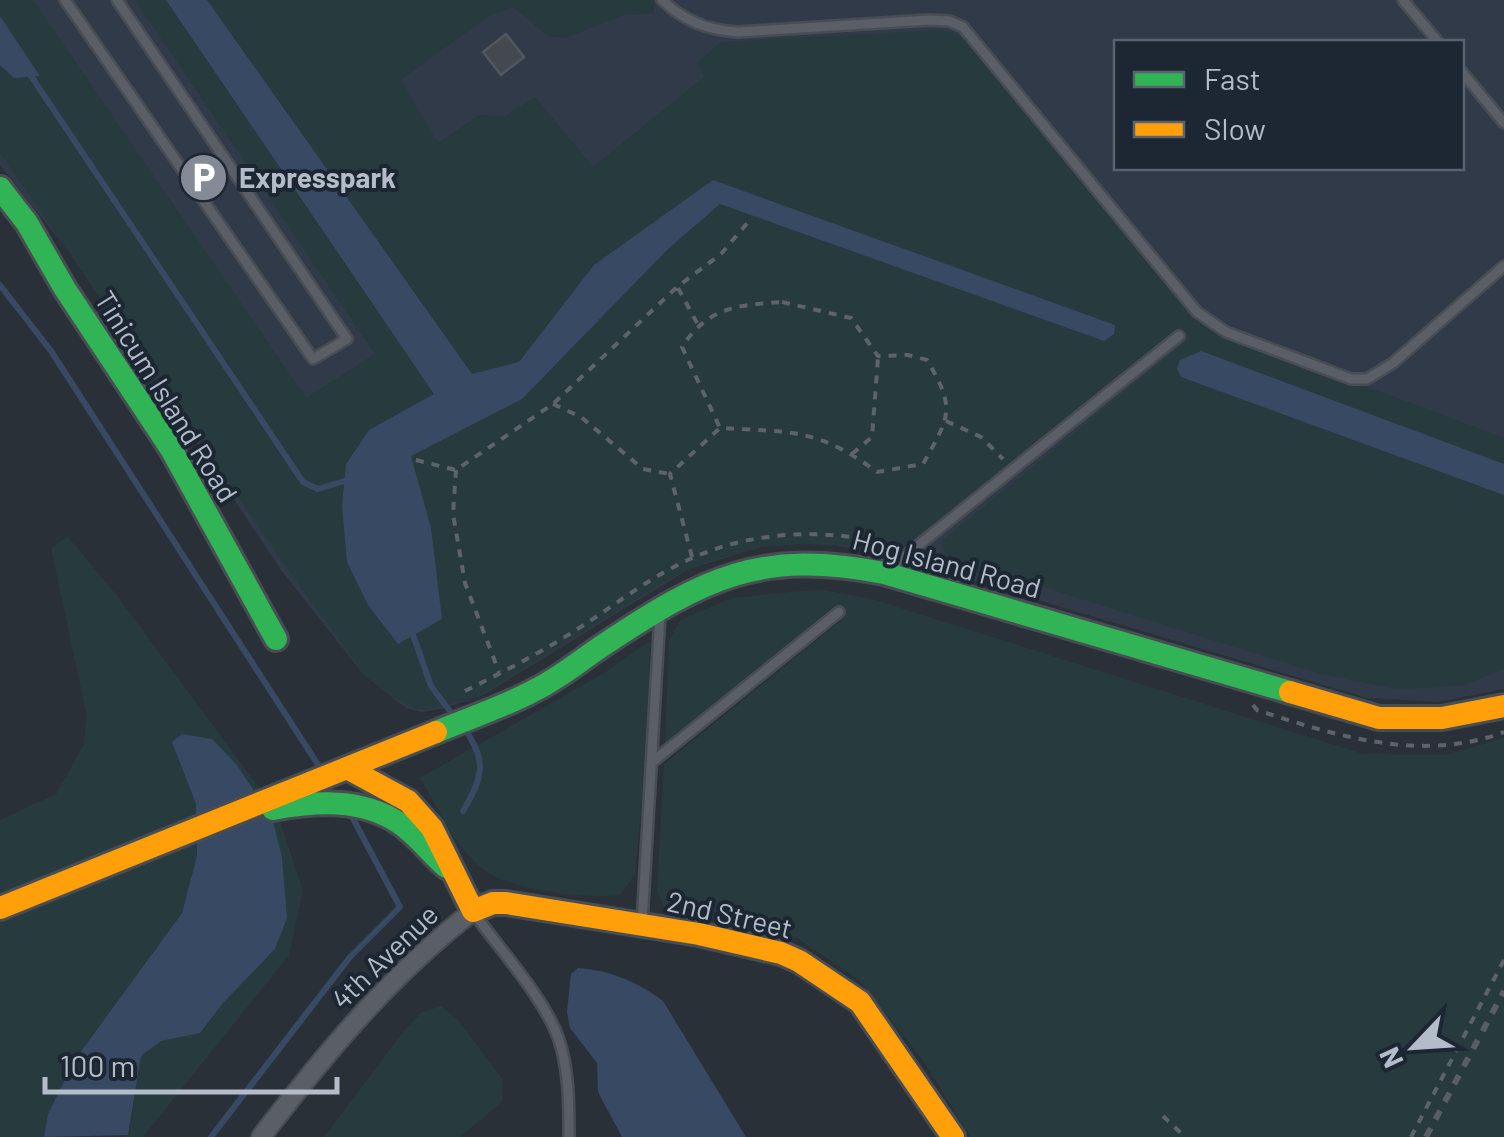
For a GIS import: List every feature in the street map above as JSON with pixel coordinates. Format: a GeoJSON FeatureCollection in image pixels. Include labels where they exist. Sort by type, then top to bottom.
{"type":"FeatureCollection","features":[{"type":"Feature","properties":{"kind":"street","name":"Tinicum Island Road"},"geometry":{"type":"LineString","coordinates":[[0,188],[28,224],[65,288],[171,449],[276,639]]}},
{"type":"Feature","properties":{"kind":"street","name":"Hog Island Road"},"geometry":{"type":"LineString","coordinates":[[204,824],[344,771],[536,690],[660,607],[712,580],[773,565],[826,563],[884,573],[1379,718],[1430,721],[1504,706]]}},
{"type":"Feature","properties":{"kind":"street"},"geometry":{"type":"LineString","coordinates":[[344,771],[408,801],[432,828],[452,863],[453,874]]}},
{"type":"Feature","properties":{"kind":"street"},"geometry":{"type":"LineString","coordinates":[[0,908],[204,824],[288,806],[329,803],[367,807],[399,822],[453,874],[473,911]]}},
{"type":"Feature","properties":{"kind":"street","name":"2nd Street"},"geometry":{"type":"LineString","coordinates":[[473,911],[506,902],[699,934],[782,953],[844,989],[880,1026],[953,1137]]}},
{"type":"Feature","properties":{"kind":"street","name":"4th Avenue"},"geometry":{"type":"LineString","coordinates":[[261,1137],[372,1000],[431,944],[473,911]]}},
{"type":"Feature","properties":{"kind":"lane"},"geometry":{"type":"LineString","coordinates":[[65,0],[313,359],[346,339],[117,0]]}},
{"type":"Feature","properties":{"kind":"lane"},"geometry":{"type":"LineString","coordinates":[[662,0],[686,19],[710,30],[738,32],[929,20],[949,21],[963,27],[1198,312],[1226,332],[1351,380],[1367,379],[1393,363],[1504,266]]}},
{"type":"Feature","properties":{"kind":"lane"},"geometry":{"type":"LineString","coordinates":[[1403,0],[1436,40]]}},
{"type":"Feature","properties":{"kind":"lane"},"geometry":{"type":"LineString","coordinates":[[1464,74],[1504,123]]}},
{"type":"Feature","properties":{"kind":"lane"},"geometry":{"type":"LineString","coordinates":[[884,573],[1179,336]]}},
{"type":"Feature","properties":{"kind":"lane"},"geometry":{"type":"LineString","coordinates":[[642,926],[660,607]]}},
{"type":"Feature","properties":{"kind":"lane"},"geometry":{"type":"LineString","coordinates":[[651,764],[838,612]]}},
{"type":"Feature","properties":{"kind":"lane"},"geometry":{"type":"LineString","coordinates":[[473,911],[557,1036],[569,1088],[569,1137]]}},
{"type":"Feature","properties":{"kind":"path"},"geometry":{"type":"LineString","coordinates":[[416,460],[456,470],[553,404],[677,287],[722,254],[749,221]]}},
{"type":"Feature","properties":{"kind":"path"},"geometry":{"type":"LineString","coordinates":[[677,287],[698,323]]}},
{"type":"Feature","properties":{"kind":"path"},"geometry":{"type":"LineString","coordinates":[[720,428],[682,347],[698,323],[740,305],[782,302],[813,307],[851,318],[878,356],[872,437],[852,454]]}},
{"type":"Feature","properties":{"kind":"path"},"geometry":{"type":"LineString","coordinates":[[670,474],[720,428],[816,436],[852,454],[876,472],[923,464],[946,421],[947,406],[927,360],[908,355],[878,356]]}},
{"type":"Feature","properties":{"kind":"path"},"geometry":{"type":"LineString","coordinates":[[553,404],[581,417],[643,469],[670,474]]}},
{"type":"Feature","properties":{"kind":"path"},"geometry":{"type":"LineString","coordinates":[[946,421],[981,437],[1013,470]]}},
{"type":"Feature","properties":{"kind":"path"},"geometry":{"type":"LineString","coordinates":[[456,470],[453,514],[466,583],[500,674]]}},
{"type":"Feature","properties":{"kind":"path"},"geometry":{"type":"LineString","coordinates":[[670,474],[692,558]]}},
{"type":"Feature","properties":{"kind":"path"},"geometry":{"type":"LineString","coordinates":[[1411,1137],[1504,960]]}},
{"type":"Feature","properties":{"kind":"path"},"geometry":{"type":"LineString","coordinates":[[1164,1116],[1185,1137]]}},
{"type":"Feature","properties":{"kind":"shaded area"},"geometry":{"type":"Polygon","coordinates":[[[0,0],[1504,0],[1504,689],[1439,702],[1367,698],[883,554],[835,545],[798,544],[761,547],[689,569],[483,695],[441,709],[421,712],[406,708],[364,675],[281,570],[72,256],[0,165],[0,0]]]}},
{"type":"Feature","properties":{"kind":"green space"},"geometry":{"type":"Polygon","coordinates":[[[0,0],[33,0],[306,398],[375,354],[135,0],[166,0],[434,394],[369,430],[431,528],[411,456],[522,399],[668,249],[720,204],[1115,325],[713,180],[594,265],[519,362],[472,375],[207,0],[654,0],[654,14],[623,15],[565,38],[548,36],[513,7],[487,17],[401,80],[438,143],[479,115],[505,116],[535,97],[593,167],[704,77],[698,62],[721,42],[940,30],[958,35],[976,49],[1202,325],[1504,438],[1504,464],[1201,351],[1181,377],[1504,495],[1504,669],[1461,686],[1397,689],[1321,674],[1018,579],[960,569],[945,553],[942,541],[1189,339],[1180,326],[899,553],[831,543],[765,546],[709,561],[669,579],[477,697],[418,710],[365,675],[0,153],[0,66],[14,78],[39,76],[0,16],[0,0]]]}},
{"type":"Feature","properties":{"kind":"green space"},"geometry":{"type":"Polygon","coordinates":[[[68,537],[118,597],[277,812],[303,891],[289,955],[143,1137],[124,1137],[129,1134],[141,1056],[161,1041],[200,1032],[275,949],[173,742],[196,804],[197,855],[182,913],[74,1061],[48,1114],[44,1137],[0,1137],[0,820],[56,794],[83,746],[87,717],[51,548],[68,537]]]}},
{"type":"Feature","properties":{"kind":"green space"},"geometry":{"type":"Polygon","coordinates":[[[819,589],[872,599],[1363,754],[1445,755],[1504,738],[1504,1137],[970,1137],[923,1060],[859,980],[797,938],[723,920],[676,914],[664,908],[657,891],[664,764],[842,620],[831,609],[665,745],[669,641],[680,620],[732,598],[819,589]]]}},
{"type":"Feature","properties":{"kind":"green space"},"geometry":{"type":"Polygon","coordinates":[[[650,641],[648,740],[635,874],[620,895],[606,896],[534,889],[489,873],[458,843],[420,778],[604,673],[650,641]]]}},
{"type":"Feature","properties":{"kind":"green space"},"geometry":{"type":"Polygon","coordinates":[[[441,1006],[458,1020],[503,1080],[502,1102],[460,1137],[324,1137],[403,1032],[422,1012],[441,1006]]]}},
{"type":"Feature","properties":{"kind":"water"},"geometry":{"type":"Polygon","coordinates":[[[166,0],[207,0],[472,374],[519,362],[594,265],[713,180],[1115,325],[1114,334],[1104,341],[720,204],[668,249],[522,399],[411,456],[431,528],[442,619],[398,644],[368,605],[347,562],[342,506],[346,464],[369,430],[434,394],[166,0]]]}},
{"type":"Feature","properties":{"kind":"water"},"geometry":{"type":"Polygon","coordinates":[[[0,16],[40,76],[14,78],[0,65],[0,16]]]}},
{"type":"Feature","properties":{"kind":"water"},"geometry":{"type":"Polygon","coordinates":[[[1201,351],[1504,464],[1504,495],[1181,377],[1177,369],[1180,360],[1201,351]]]}},
{"type":"Feature","properties":{"kind":"water"},"geometry":{"type":"Polygon","coordinates":[[[182,734],[212,739],[236,764],[272,817],[282,857],[287,918],[275,949],[200,1033],[161,1041],[141,1056],[128,1135],[44,1137],[48,1114],[74,1061],[182,913],[197,855],[196,804],[172,742],[182,734]]]}},
{"type":"Feature","properties":{"kind":"water"},"geometry":{"type":"Polygon","coordinates":[[[578,968],[623,978],[663,1001],[746,1137],[622,1137],[598,1092],[597,1063],[570,1028],[567,1012],[571,974],[578,968]]]}},
{"type":"Feature","properties":{"kind":"building"},"geometry":{"type":"Polygon","coordinates":[[[506,34],[524,57],[501,75],[483,52],[506,34]]]}},
{"type":"Feature","properties":{"kind":"waterway"},"geometry":{"type":"LineString","coordinates":[[29,73],[303,482],[318,489],[351,479]]}},
{"type":"Feature","properties":{"kind":"waterway"},"geometry":{"type":"LineString","coordinates":[[0,285],[51,351],[324,774]]}},
{"type":"Feature","properties":{"kind":"waterway"},"geometry":{"type":"LineString","coordinates":[[412,632],[431,686],[455,718]]}},
{"type":"Feature","properties":{"kind":"waterway"},"geometry":{"type":"LineString","coordinates":[[463,727],[476,749],[480,769],[463,811]]}},
{"type":"Feature","properties":{"kind":"waterway"},"geometry":{"type":"LineString","coordinates":[[211,1137],[350,957],[400,907],[350,813]]}},
{"type":"Feature","properties":{"kind":"railway"},"geometry":{"type":"LineString","coordinates":[[1426,1137],[1504,991]]}},
{"type":"Feature","properties":{"kind":"traffic: fast"},"geometry":{"type":"LineString","coordinates":[[0,188],[27,223],[65,289],[171,449],[276,639]]}},
{"type":"Feature","properties":{"kind":"traffic: fast"},"geometry":{"type":"LineString","coordinates":[[436,732],[544,685],[641,621],[705,586],[768,567],[803,565],[884,573],[1290,692]]}},
{"type":"Feature","properties":{"kind":"traffic: fast"},"geometry":{"type":"LineString","coordinates":[[273,809],[322,803],[370,809],[406,828],[446,867]]}},
{"type":"Feature","properties":{"kind":"traffic: slow"},"geometry":{"type":"LineString","coordinates":[[1290,692],[1379,718],[1442,718],[1504,706]]}},
{"type":"Feature","properties":{"kind":"traffic: slow"},"geometry":{"type":"LineString","coordinates":[[0,908],[436,732]]}},
{"type":"Feature","properties":{"kind":"traffic: slow"},"geometry":{"type":"LineString","coordinates":[[349,769],[408,801],[432,828],[473,911],[493,903],[506,903],[699,934],[781,953],[799,961],[860,1002],[953,1137]]}},
{"type":"Feature","properties":{"kind":"place","name":"Expresspark"},"geometry":{"type":"Point","coordinates":[204,177]}}]}
